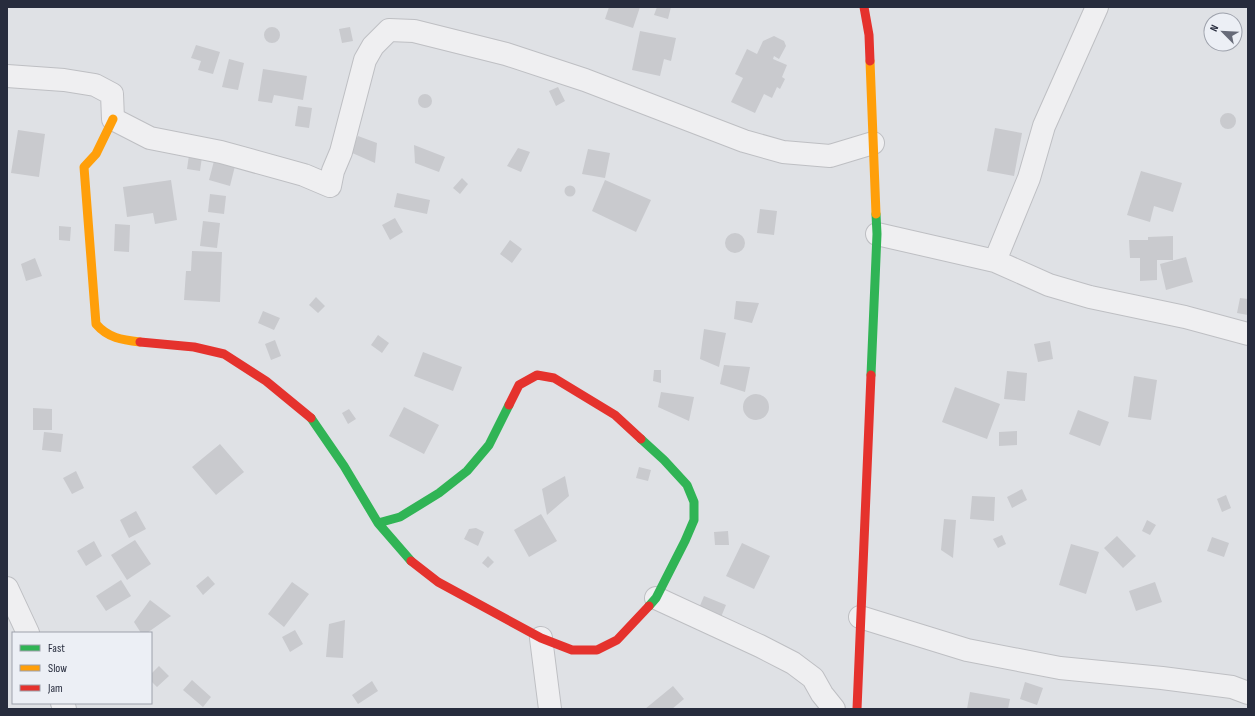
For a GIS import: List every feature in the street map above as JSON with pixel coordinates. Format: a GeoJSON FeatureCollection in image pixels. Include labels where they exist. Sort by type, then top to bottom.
{"type":"FeatureCollection","features":[{"type":"Feature","properties":{"kind":"street"},"geometry":{"type":"LineString","coordinates":[[857,709],[877,234],[869,34],[864,7]]}},
{"type":"Feature","properties":{"kind":"street"},"geometry":{"type":"LineString","coordinates":[[995,261],[1029,178],[1044,126],[1097,7]]}},
{"type":"Feature","properties":{"kind":"street"},"geometry":{"type":"LineString","coordinates":[[113,119],[150,138],[221,152],[304,175],[330,186],[333,171],[341,152],[365,60],[373,46],[389,30],[414,31],[506,54],[585,80],[744,141],[783,152],[830,156],[874,143]]}},
{"type":"Feature","properties":{"kind":"street"},"geometry":{"type":"LineString","coordinates":[[7,76],[64,80],[95,85],[112,94],[113,119],[96,154],[84,167],[96,324],[103,332],[116,338],[194,348],[224,354],[266,381],[312,419],[344,466],[378,523],[410,561],[438,582],[541,638],[572,650],[597,650],[617,640],[656,598],[694,520],[694,502],[687,485],[664,460],[615,415],[554,378],[537,375],[519,385],[488,445],[467,472],[438,493],[400,517],[378,523]]}},
{"type":"Feature","properties":{"kind":"street"},"geometry":{"type":"LineString","coordinates":[[877,234],[995,261],[1049,285],[1090,297],[1185,317],[1248,334]]}},
{"type":"Feature","properties":{"kind":"street"},"geometry":{"type":"LineString","coordinates":[[7,588],[28,632]]}},
{"type":"Feature","properties":{"kind":"street"},"geometry":{"type":"LineString","coordinates":[[656,598],[760,646],[793,663],[813,678],[825,704]]}},
{"type":"Feature","properties":{"kind":"street"},"geometry":{"type":"LineString","coordinates":[[860,617],[967,650],[1060,668],[1162,678],[1232,687],[1248,693]]}},
{"type":"Feature","properties":{"kind":"street"},"geometry":{"type":"LineString","coordinates":[[541,638],[550,709]]}},
{"type":"Feature","properties":{"kind":"building"},"geometry":{"type":"Polygon","coordinates":[[[609,7],[640,7],[633,28],[605,19],[609,7]]]}},
{"type":"Feature","properties":{"kind":"building"},"geometry":{"type":"Polygon","coordinates":[[[657,7],[671,7],[668,19],[654,15],[657,7]]]}},
{"type":"Feature","properties":{"kind":"building"},"geometry":{"type":"Polygon","coordinates":[[[269,27],[275,27],[280,32],[278,41],[275,43],[269,43],[264,38],[264,32],[269,27]]]}},
{"type":"Feature","properties":{"kind":"building"},"geometry":{"type":"Polygon","coordinates":[[[350,27],[353,41],[342,43],[339,29],[350,27]]]}},
{"type":"Feature","properties":{"kind":"building"},"geometry":{"type":"Polygon","coordinates":[[[640,31],[676,38],[671,61],[664,59],[660,76],[632,70],[640,31]]]}},
{"type":"Feature","properties":{"kind":"building"},"geometry":{"type":"Polygon","coordinates":[[[774,36],[784,41],[786,46],[779,59],[774,56],[773,59],[787,65],[782,77],[785,79],[780,89],[777,87],[772,98],[764,94],[755,113],[731,102],[743,78],[735,74],[747,49],[757,54],[763,41],[774,36]]]}},
{"type":"Feature","properties":{"kind":"building"},"geometry":{"type":"Polygon","coordinates":[[[196,45],[220,52],[213,74],[198,70],[201,61],[191,58],[196,45]]]}},
{"type":"Feature","properties":{"kind":"building"},"geometry":{"type":"Polygon","coordinates":[[[229,59],[244,63],[238,90],[222,87],[229,59]]]}},
{"type":"Feature","properties":{"kind":"building"},"geometry":{"type":"Polygon","coordinates":[[[263,69],[307,76],[303,100],[274,95],[272,103],[258,101],[263,69]]]}},
{"type":"Feature","properties":{"kind":"building"},"geometry":{"type":"Polygon","coordinates":[[[558,87],[565,101],[556,106],[549,91],[558,87]]]}},
{"type":"Feature","properties":{"kind":"building"},"geometry":{"type":"Polygon","coordinates":[[[422,94],[428,94],[432,98],[432,104],[428,108],[422,108],[418,104],[418,98],[422,94]]]}},
{"type":"Feature","properties":{"kind":"building"},"geometry":{"type":"Polygon","coordinates":[[[298,106],[312,108],[309,128],[295,126],[298,106]]]}},
{"type":"Feature","properties":{"kind":"building"},"geometry":{"type":"Polygon","coordinates":[[[1228,113],[1234,115],[1236,121],[1234,127],[1228,129],[1222,127],[1220,121],[1222,115],[1228,113]]]}},
{"type":"Feature","properties":{"kind":"building"},"geometry":{"type":"Polygon","coordinates":[[[995,128],[1022,133],[1014,176],[987,171],[995,128]]]}},
{"type":"Feature","properties":{"kind":"building"},"geometry":{"type":"Polygon","coordinates":[[[18,130],[45,134],[39,177],[11,173],[18,130]]]}},
{"type":"Feature","properties":{"kind":"building"},"geometry":{"type":"Polygon","coordinates":[[[358,136],[377,143],[375,163],[350,152],[358,136]]]}},
{"type":"Feature","properties":{"kind":"building"},"geometry":{"type":"Polygon","coordinates":[[[414,145],[445,157],[439,172],[415,163],[414,145]]]}},
{"type":"Feature","properties":{"kind":"building"},"geometry":{"type":"Polygon","coordinates":[[[518,148],[530,152],[521,172],[507,166],[518,148]]]}},
{"type":"Feature","properties":{"kind":"building"},"geometry":{"type":"Polygon","coordinates":[[[588,149],[610,153],[605,178],[582,174],[588,149]]]}},
{"type":"Feature","properties":{"kind":"building"},"geometry":{"type":"Polygon","coordinates":[[[189,155],[202,157],[200,171],[187,169],[189,155]]]}},
{"type":"Feature","properties":{"kind":"building"},"geometry":{"type":"Polygon","coordinates":[[[214,161],[235,166],[230,186],[209,180],[214,161]]]}},
{"type":"Feature","properties":{"kind":"building"},"geometry":{"type":"Polygon","coordinates":[[[1141,171],[1182,183],[1173,212],[1154,206],[1150,222],[1127,215],[1141,171]]]}},
{"type":"Feature","properties":{"kind":"building"},"geometry":{"type":"Polygon","coordinates":[[[462,178],[468,184],[460,194],[453,188],[462,178]]]}},
{"type":"Feature","properties":{"kind":"building"},"geometry":{"type":"Polygon","coordinates":[[[171,180],[177,220],[155,224],[153,213],[127,217],[123,187],[171,180]]]}},
{"type":"Feature","properties":{"kind":"building"},"geometry":{"type":"Polygon","coordinates":[[[605,180],[651,200],[636,232],[592,211],[605,180]]]}},
{"type":"Feature","properties":{"kind":"building"},"geometry":{"type":"Polygon","coordinates":[[[568,186],[572,186],[574,187],[574,195],[568,196],[565,193],[565,189],[568,186]]]}},
{"type":"Feature","properties":{"kind":"building"},"geometry":{"type":"Polygon","coordinates":[[[397,193],[430,200],[427,214],[394,207],[397,193]]]}},
{"type":"Feature","properties":{"kind":"building"},"geometry":{"type":"Polygon","coordinates":[[[210,194],[226,196],[224,214],[208,212],[210,194]]]}},
{"type":"Feature","properties":{"kind":"building"},"geometry":{"type":"Polygon","coordinates":[[[760,209],[777,211],[774,235],[757,233],[760,209]]]}},
{"type":"Feature","properties":{"kind":"building"},"geometry":{"type":"Polygon","coordinates":[[[395,218],[403,232],[390,240],[382,225],[395,218]]]}},
{"type":"Feature","properties":{"kind":"building"},"geometry":{"type":"Polygon","coordinates":[[[203,221],[220,223],[217,248],[200,246],[203,221]]]}},
{"type":"Feature","properties":{"kind":"building"},"geometry":{"type":"Polygon","coordinates":[[[115,224],[130,225],[129,252],[114,251],[115,224]]]}},
{"type":"Feature","properties":{"kind":"building"},"geometry":{"type":"Polygon","coordinates":[[[59,226],[71,227],[70,241],[59,240],[59,226]]]}},
{"type":"Feature","properties":{"kind":"building"},"geometry":{"type":"Polygon","coordinates":[[[735,233],[742,236],[745,243],[742,250],[735,253],[728,250],[725,243],[728,236],[735,233]]]}},
{"type":"Feature","properties":{"kind":"building"},"geometry":{"type":"Polygon","coordinates":[[[1173,236],[1173,260],[1157,260],[1157,280],[1140,281],[1140,258],[1130,258],[1129,240],[1148,240],[1148,237],[1173,236]]]}},
{"type":"Feature","properties":{"kind":"building"},"geometry":{"type":"Polygon","coordinates":[[[510,240],[522,249],[512,263],[500,254],[510,240]]]}},
{"type":"Feature","properties":{"kind":"building"},"geometry":{"type":"Polygon","coordinates":[[[192,251],[222,252],[220,302],[184,300],[186,271],[191,271],[192,251]]]}},
{"type":"Feature","properties":{"kind":"building"},"geometry":{"type":"Polygon","coordinates":[[[1186,257],[1193,282],[1166,290],[1160,264],[1186,257]]]}},
{"type":"Feature","properties":{"kind":"building"},"geometry":{"type":"Polygon","coordinates":[[[35,258],[42,276],[26,281],[21,264],[35,258]]]}},
{"type":"Feature","properties":{"kind":"building"},"geometry":{"type":"Polygon","coordinates":[[[316,297],[325,306],[318,313],[309,305],[316,297]]]}},
{"type":"Feature","properties":{"kind":"building"},"geometry":{"type":"Polygon","coordinates":[[[1240,298],[1248,299],[1248,315],[1237,313],[1240,298]]]}},
{"type":"Feature","properties":{"kind":"building"},"geometry":{"type":"Polygon","coordinates":[[[736,301],[759,303],[752,323],[734,319],[736,301]]]}},
{"type":"Feature","properties":{"kind":"building"},"geometry":{"type":"Polygon","coordinates":[[[263,311],[280,318],[274,330],[258,323],[263,311]]]}},
{"type":"Feature","properties":{"kind":"building"},"geometry":{"type":"Polygon","coordinates":[[[704,329],[726,333],[719,367],[700,359],[704,329]]]}},
{"type":"Feature","properties":{"kind":"building"},"geometry":{"type":"Polygon","coordinates":[[[378,335],[389,343],[382,353],[371,345],[378,335]]]}},
{"type":"Feature","properties":{"kind":"building"},"geometry":{"type":"Polygon","coordinates":[[[275,340],[281,356],[271,360],[265,344],[275,340]]]}},
{"type":"Feature","properties":{"kind":"building"},"geometry":{"type":"Polygon","coordinates":[[[1050,341],[1053,359],[1038,362],[1034,344],[1050,341]]]}},
{"type":"Feature","properties":{"kind":"building"},"geometry":{"type":"Polygon","coordinates":[[[423,352],[462,367],[453,391],[414,376],[423,352]]]}},
{"type":"Feature","properties":{"kind":"building"},"geometry":{"type":"Polygon","coordinates":[[[724,365],[750,367],[745,392],[720,384],[724,365]]]}},
{"type":"Feature","properties":{"kind":"building"},"geometry":{"type":"Polygon","coordinates":[[[654,370],[661,370],[661,383],[653,381],[654,370]]]}},
{"type":"Feature","properties":{"kind":"building"},"geometry":{"type":"Polygon","coordinates":[[[1007,371],[1027,373],[1025,401],[1004,399],[1007,371]]]}},
{"type":"Feature","properties":{"kind":"building"},"geometry":{"type":"Polygon","coordinates":[[[1134,376],[1157,380],[1151,420],[1128,417],[1134,376]]]}},
{"type":"Feature","properties":{"kind":"building"},"geometry":{"type":"Polygon","coordinates":[[[955,387],[1000,404],[987,439],[942,422],[955,387]]]}},
{"type":"Feature","properties":{"kind":"building"},"geometry":{"type":"Polygon","coordinates":[[[661,392],[694,397],[689,421],[658,407],[661,392]]]}},
{"type":"Feature","properties":{"kind":"building"},"geometry":{"type":"Polygon","coordinates":[[[756,394],[765,398],[769,407],[765,416],[756,420],[747,416],[743,407],[747,398],[756,394]]]}},
{"type":"Feature","properties":{"kind":"building"},"geometry":{"type":"Polygon","coordinates":[[[404,407],[439,425],[424,454],[389,436],[404,407]]]}},
{"type":"Feature","properties":{"kind":"building"},"geometry":{"type":"Polygon","coordinates":[[[33,408],[52,409],[52,430],[33,430],[33,408]]]}},
{"type":"Feature","properties":{"kind":"building"},"geometry":{"type":"Polygon","coordinates":[[[349,409],[356,419],[348,424],[342,413],[349,409]]]}},
{"type":"Feature","properties":{"kind":"building"},"geometry":{"type":"Polygon","coordinates":[[[1078,410],[1109,422],[1100,446],[1069,434],[1078,410]]]}},
{"type":"Feature","properties":{"kind":"building"},"geometry":{"type":"Polygon","coordinates":[[[1017,431],[1017,445],[999,446],[999,432],[1017,431]]]}},
{"type":"Feature","properties":{"kind":"building"},"geometry":{"type":"Polygon","coordinates":[[[44,432],[63,434],[61,452],[42,450],[44,432]]]}},
{"type":"Feature","properties":{"kind":"building"},"geometry":{"type":"Polygon","coordinates":[[[220,444],[244,472],[216,495],[192,467],[220,444]]]}},
{"type":"Feature","properties":{"kind":"building"},"geometry":{"type":"Polygon","coordinates":[[[639,467],[651,470],[648,481],[636,478],[639,467]]]}},
{"type":"Feature","properties":{"kind":"building"},"geometry":{"type":"Polygon","coordinates":[[[76,471],[84,488],[72,494],[63,478],[76,471]]]}},
{"type":"Feature","properties":{"kind":"building"},"geometry":{"type":"Polygon","coordinates":[[[565,476],[569,496],[547,515],[542,489],[565,476]]]}},
{"type":"Feature","properties":{"kind":"building"},"geometry":{"type":"Polygon","coordinates":[[[1022,489],[1027,500],[1012,508],[1007,497],[1022,489]]]}},
{"type":"Feature","properties":{"kind":"building"},"geometry":{"type":"Polygon","coordinates":[[[1226,495],[1231,508],[1222,512],[1217,499],[1226,495]]]}},
{"type":"Feature","properties":{"kind":"building"},"geometry":{"type":"Polygon","coordinates":[[[972,496],[995,497],[994,521],[970,519],[972,496]]]}},
{"type":"Feature","properties":{"kind":"building"},"geometry":{"type":"Polygon","coordinates":[[[136,511],[146,529],[129,538],[120,520],[136,511]]]}},
{"type":"Feature","properties":{"kind":"building"},"geometry":{"type":"Polygon","coordinates":[[[541,514],[557,541],[529,557],[514,530],[541,514]]]}},
{"type":"Feature","properties":{"kind":"building"},"geometry":{"type":"Polygon","coordinates":[[[944,519],[956,520],[953,558],[941,550],[944,519]]]}},
{"type":"Feature","properties":{"kind":"building"},"geometry":{"type":"Polygon","coordinates":[[[1147,520],[1156,525],[1150,535],[1142,531],[1147,520]]]}},
{"type":"Feature","properties":{"kind":"building"},"geometry":{"type":"Polygon","coordinates":[[[476,528],[484,532],[478,546],[464,539],[469,529],[476,528]]]}},
{"type":"Feature","properties":{"kind":"building"},"geometry":{"type":"Polygon","coordinates":[[[728,531],[729,545],[715,545],[714,532],[728,531]]]}},
{"type":"Feature","properties":{"kind":"building"},"geometry":{"type":"Polygon","coordinates":[[[1002,535],[1006,544],[998,548],[993,539],[1002,535]]]}},
{"type":"Feature","properties":{"kind":"building"},"geometry":{"type":"Polygon","coordinates":[[[1117,536],[1136,556],[1123,568],[1104,548],[1117,536]]]}},
{"type":"Feature","properties":{"kind":"building"},"geometry":{"type":"Polygon","coordinates":[[[1212,537],[1229,543],[1224,557],[1207,551],[1212,537]]]}},
{"type":"Feature","properties":{"kind":"building"},"geometry":{"type":"Polygon","coordinates":[[[135,540],[151,564],[127,580],[111,555],[135,540]]]}},
{"type":"Feature","properties":{"kind":"building"},"geometry":{"type":"Polygon","coordinates":[[[94,541],[102,556],[86,566],[77,551],[94,541]]]}},
{"type":"Feature","properties":{"kind":"building"},"geometry":{"type":"Polygon","coordinates":[[[742,543],[770,556],[754,589],[726,576],[742,543]]]}},
{"type":"Feature","properties":{"kind":"building"},"geometry":{"type":"Polygon","coordinates":[[[1071,544],[1099,552],[1086,594],[1059,585],[1071,544]]]}},
{"type":"Feature","properties":{"kind":"building"},"geometry":{"type":"Polygon","coordinates":[[[488,556],[494,562],[488,568],[482,563],[488,556]]]}},
{"type":"Feature","properties":{"kind":"building"},"geometry":{"type":"Polygon","coordinates":[[[208,576],[215,584],[203,595],[196,586],[208,576]]]}},
{"type":"Feature","properties":{"kind":"building"},"geometry":{"type":"Polygon","coordinates":[[[121,580],[131,596],[106,611],[96,596],[121,580]]]}},
{"type":"Feature","properties":{"kind":"building"},"geometry":{"type":"Polygon","coordinates":[[[292,582],[309,594],[284,627],[268,614],[292,582]]]}},
{"type":"Feature","properties":{"kind":"building"},"geometry":{"type":"Polygon","coordinates":[[[1155,582],[1162,602],[1136,611],[1129,591],[1155,582]]]}},
{"type":"Feature","properties":{"kind":"building"},"geometry":{"type":"Polygon","coordinates":[[[704,596],[726,605],[721,617],[699,608],[704,596]]]}},
{"type":"Feature","properties":{"kind":"building"},"geometry":{"type":"Polygon","coordinates":[[[150,600],[171,616],[148,632],[140,632],[134,622],[150,600]]]}},
{"type":"Feature","properties":{"kind":"building"},"geometry":{"type":"Polygon","coordinates":[[[345,620],[343,658],[326,657],[329,624],[345,620]]]}},
{"type":"Feature","properties":{"kind":"building"},"geometry":{"type":"Polygon","coordinates":[[[295,630],[303,644],[290,652],[282,637],[295,630]]]}},
{"type":"Feature","properties":{"kind":"building"},"geometry":{"type":"Polygon","coordinates":[[[159,666],[169,676],[157,687],[152,682],[152,673],[159,666]]]}},
{"type":"Feature","properties":{"kind":"building"},"geometry":{"type":"Polygon","coordinates":[[[192,680],[211,697],[203,707],[183,690],[192,680]]]}},
{"type":"Feature","properties":{"kind":"building"},"geometry":{"type":"Polygon","coordinates":[[[372,681],[378,691],[358,704],[352,695],[372,681]]]}},
{"type":"Feature","properties":{"kind":"building"},"geometry":{"type":"Polygon","coordinates":[[[1025,682],[1043,688],[1037,705],[1020,699],[1025,682]]]}},
{"type":"Feature","properties":{"kind":"building"},"geometry":{"type":"Polygon","coordinates":[[[673,686],[684,699],[672,709],[645,709],[673,686]]]}},
{"type":"Feature","properties":{"kind":"building"},"geometry":{"type":"Polygon","coordinates":[[[970,692],[1010,699],[1008,709],[967,709],[970,692]]]}},
{"type":"Feature","properties":{"kind":"traffic: fast"},"geometry":{"type":"LineString","coordinates":[[871,375],[877,234],[876,214]]}},
{"type":"Feature","properties":{"kind":"traffic: fast"},"geometry":{"type":"LineString","coordinates":[[378,523],[400,517],[439,493],[467,471],[489,445],[509,405]]}},
{"type":"Feature","properties":{"kind":"traffic: fast"},"geometry":{"type":"LineString","coordinates":[[311,418],[344,466],[378,523],[411,561]]}},
{"type":"Feature","properties":{"kind":"traffic: fast"},"geometry":{"type":"LineString","coordinates":[[641,439],[664,460],[687,485],[694,502],[694,520],[685,541],[656,598],[649,606]]}},
{"type":"Feature","properties":{"kind":"traffic: slow"},"geometry":{"type":"LineString","coordinates":[[870,61],[876,214]]}},
{"type":"Feature","properties":{"kind":"traffic: slow"},"geometry":{"type":"LineString","coordinates":[[113,119],[96,154],[84,167],[96,324],[105,332],[116,338],[140,342]]}},
{"type":"Feature","properties":{"kind":"traffic: jam"},"geometry":{"type":"LineString","coordinates":[[864,7],[869,35],[870,61]]}},
{"type":"Feature","properties":{"kind":"traffic: jam"},"geometry":{"type":"LineString","coordinates":[[140,342],[194,347],[224,354],[266,381],[311,418]]}},
{"type":"Feature","properties":{"kind":"traffic: jam"},"geometry":{"type":"LineString","coordinates":[[509,405],[519,385],[537,375],[554,378],[615,415],[641,439]]}},
{"type":"Feature","properties":{"kind":"traffic: jam"},"geometry":{"type":"LineString","coordinates":[[857,709],[871,375]]}},
{"type":"Feature","properties":{"kind":"traffic: jam"},"geometry":{"type":"LineString","coordinates":[[411,561],[438,582],[541,638],[572,650],[597,650],[617,640],[649,606]]}}]}
